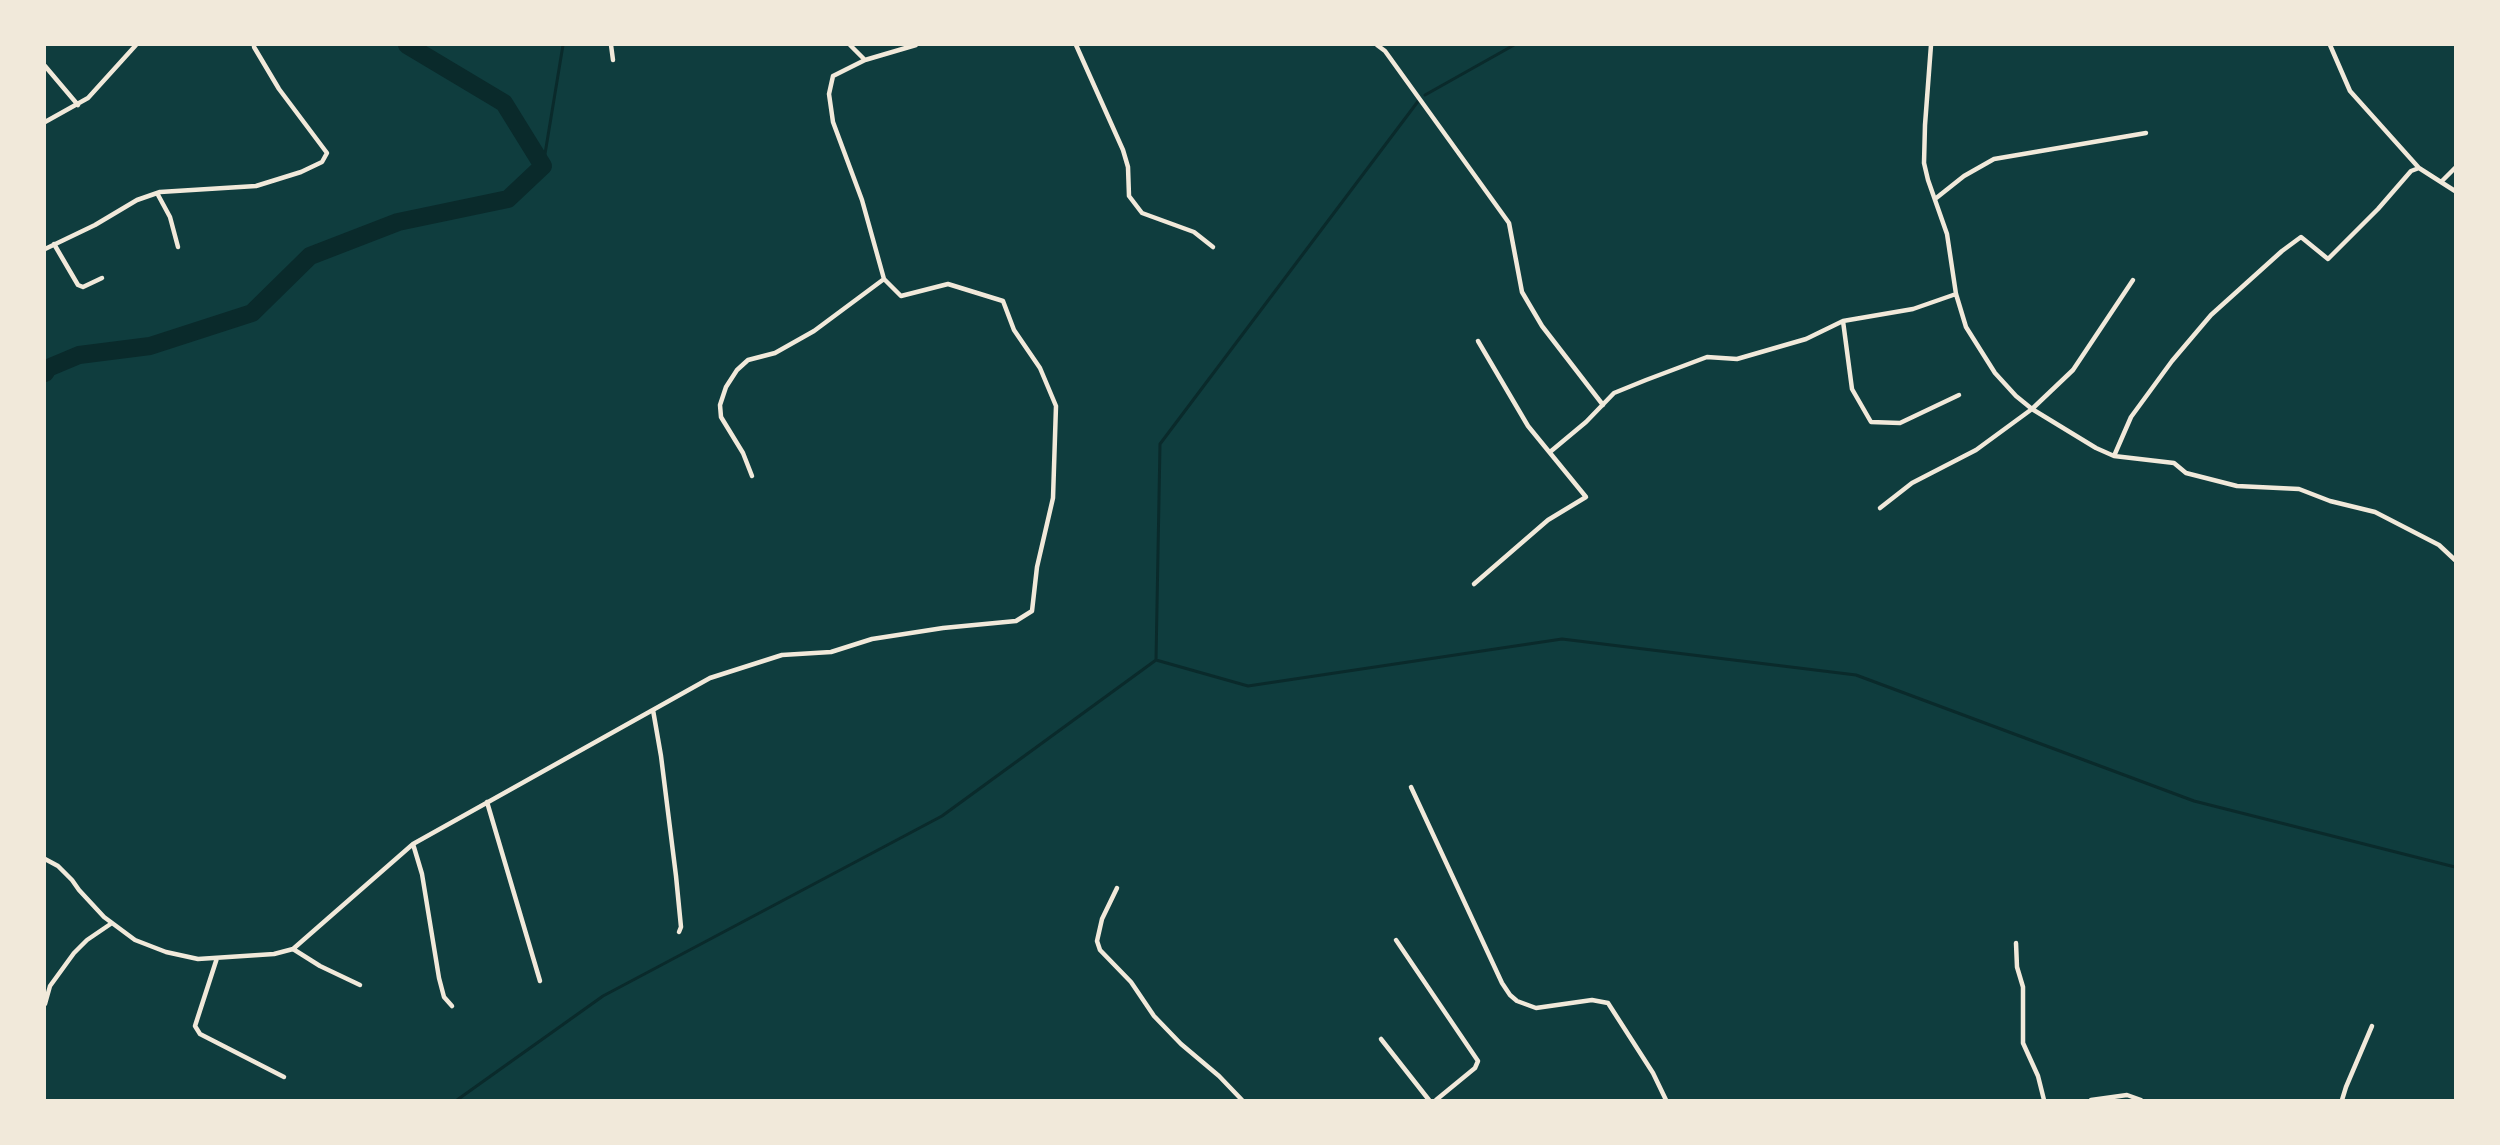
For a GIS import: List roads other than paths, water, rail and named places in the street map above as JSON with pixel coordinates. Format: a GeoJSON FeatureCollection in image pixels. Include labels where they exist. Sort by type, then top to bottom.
{"type":"FeatureCollection","features":[{"type":"Feature","properties":{"kind":"street"},"geometry":{"type":"LineString","coordinates":[[45,122],[88,98],[136,45]]}},
{"type":"Feature","properties":{"kind":"street"},"geometry":{"type":"LineString","coordinates":[[611,45],[613,60]]}},
{"type":"Feature","properties":{"kind":"street"},"geometry":{"type":"LineString","coordinates":[[850,45],[865,60]]}},
{"type":"Feature","properties":{"kind":"street"},"geometry":{"type":"LineString","coordinates":[[45,859],[58,866],[112,923],[135,940],[166,952],[198,959],[274,954],[293,950],[413,844],[710,678],[782,655],[831,652],[872,639],[943,628],[1016,621],[1032,612],[1037,567],[1053,498],[1056,405],[1040,368],[1014,330],[1003,302],[948,284],[901,296],[884,279],[862,200],[833,122],[829,94],[833,75],[865,60],[916,45]]}},
{"type":"Feature","properties":{"kind":"street"},"geometry":{"type":"LineString","coordinates":[[1076,45],[1123,150],[1128,167],[1130,196],[1142,213],[1194,232],[1213,247]]}},
{"type":"Feature","properties":{"kind":"street"},"geometry":{"type":"LineString","coordinates":[[1377,45],[1385,51],[1509,223],[1522,292],[1542,326],[1603,405]]}},
{"type":"Feature","properties":{"kind":"street"},"geometry":{"type":"LineString","coordinates":[[1931,45],[1924,163],[1947,234],[1956,294],[1966,327],[2006,385],[2032,409],[2114,456],[2174,463],[2186,473],[2237,486],[2299,489],[2330,501],[2375,512],[2439,545],[2455,560]]}},
{"type":"Feature","properties":{"kind":"street"},"geometry":{"type":"LineString","coordinates":[[2330,45],[2350,91],[2420,168],[2455,191]]}},
{"type":"Feature","properties":{"kind":"street"},"geometry":{"type":"LineString","coordinates":[[45,249],[157,193],[256,186],[301,172],[322,162],[327,153],[279,89],[254,47]]}},
{"type":"Feature","properties":{"kind":"street"},"geometry":{"type":"LineString","coordinates":[[45,66],[78,105]]}},
{"type":"Feature","properties":{"kind":"street"},"geometry":{"type":"LineString","coordinates":[[1935,199],[1964,176],[1994,159],[2146,133]]}},
{"type":"Feature","properties":{"kind":"street"},"geometry":{"type":"LineString","coordinates":[[2114,456],[2131,417],[2172,361],[2211,315],[2282,251],[2301,237],[2328,259],[2378,209],[2411,171],[2420,168]]}},
{"type":"Feature","properties":{"kind":"street"},"geometry":{"type":"LineString","coordinates":[[2442,181],[2455,168]]}},
{"type":"Feature","properties":{"kind":"street"},"geometry":{"type":"LineString","coordinates":[[157,193],[170,217],[178,247]]}},
{"type":"Feature","properties":{"kind":"street"},"geometry":{"type":"LineString","coordinates":[[54,244],[78,285],[83,287],[102,278]]}},
{"type":"Feature","properties":{"kind":"street"},"geometry":{"type":"LineString","coordinates":[[752,476],[743,453],[721,417],[720,405],[726,387],[737,370],[748,360],[775,353],[814,331],[884,279]]}},
{"type":"Feature","properties":{"kind":"street"},"geometry":{"type":"LineString","coordinates":[[1881,508],[1912,483],[1976,450],[2032,409],[2073,370],[2133,280]]}},
{"type":"Feature","properties":{"kind":"street"},"geometry":{"type":"LineString","coordinates":[[1550,452],[1614,393],[1697,360],[1707,357],[1737,359],[1806,339],[1843,321],[1913,309],[1956,294]]}},
{"type":"Feature","properties":{"kind":"street"},"geometry":{"type":"LineString","coordinates":[[1843,321],[1852,390],[1871,422],[1900,423],[1959,395]]}},
{"type":"Feature","properties":{"kind":"street"},"geometry":{"type":"LineString","coordinates":[[1474,584],[1548,520],[1586,497],[1528,426],[1478,341]]}},
{"type":"Feature","properties":{"kind":"street"},"geometry":{"type":"LineString","coordinates":[[653,710],[676,876],[681,927],[679,932]]}},
{"type":"Feature","properties":{"kind":"street"},"geometry":{"type":"LineString","coordinates":[[1412,787],[1502,983],[1510,995],[1517,1001],[1536,1008],[1592,1000],[1608,1003],[1653,1073],[1666,1100]]}},
{"type":"Feature","properties":{"kind":"street"},"geometry":{"type":"LineString","coordinates":[[487,802],[540,981]]}},
{"type":"Feature","properties":{"kind":"street"},"geometry":{"type":"LineString","coordinates":[[413,844],[422,874],[439,978],[444,997],[452,1006]]}},
{"type":"Feature","properties":{"kind":"street"},"geometry":{"type":"LineString","coordinates":[[1117,888],[1102,919],[1097,941],[1100,950],[1131,982],[1154,1016],[1242,1100]]}},
{"type":"Feature","properties":{"kind":"street"},"geometry":{"type":"LineString","coordinates":[[45,1004],[50,986],[74,953],[87,940],[112,923]]}},
{"type":"Feature","properties":{"kind":"street"},"geometry":{"type":"LineString","coordinates":[[1396,940],[1478,1061],[1475,1068],[1436,1100]]}},
{"type":"Feature","properties":{"kind":"street"},"geometry":{"type":"LineString","coordinates":[[2016,943],[2017,967],[2022,987],[2023,1043],[2038,1076],[2044,1100]]}},
{"type":"Feature","properties":{"kind":"street"},"geometry":{"type":"LineString","coordinates":[[293,950],[360,985]]}},
{"type":"Feature","properties":{"kind":"street"},"geometry":{"type":"LineString","coordinates":[[217,958],[195,1026],[200,1034],[284,1077]]}},
{"type":"Feature","properties":{"kind":"street"},"geometry":{"type":"LineString","coordinates":[[2342,1100],[2372,1026]]}},
{"type":"Feature","properties":{"kind":"street"},"geometry":{"type":"LineString","coordinates":[[1381,1040],[1429,1100]]}},
{"type":"Feature","properties":{"kind":"street"},"geometry":{"type":"LineString","coordinates":[[2091,1100],[2127,1095],[2141,1100]]}},
{"type":"Feature","properties":{"kind":"waterway"},"geometry":{"type":"LineString","coordinates":[[45,373],[48,368],[79,355],[150,346],[252,313],[310,256],[398,222],[508,199],[543,166],[504,103],[407,45]]}},
{"type":"Feature","properties":{"kind":"waterway"},"geometry":{"type":"LineString","coordinates":[[543,166],[563,45]]}},
{"type":"Feature","properties":{"kind":"waterway"},"geometry":{"type":"LineString","coordinates":[[1425,95],[1514,45]]}},
{"type":"Feature","properties":{"kind":"waterway"},"geometry":{"type":"LineString","coordinates":[[457,1100],[603,996],[942,816],[1156,660],[1160,444],[1419,100]]}},
{"type":"Feature","properties":{"kind":"waterway"},"geometry":{"type":"LineString","coordinates":[[1156,660],[1248,686],[1562,639],[1856,675],[2194,801],[2455,867]]}}]}
